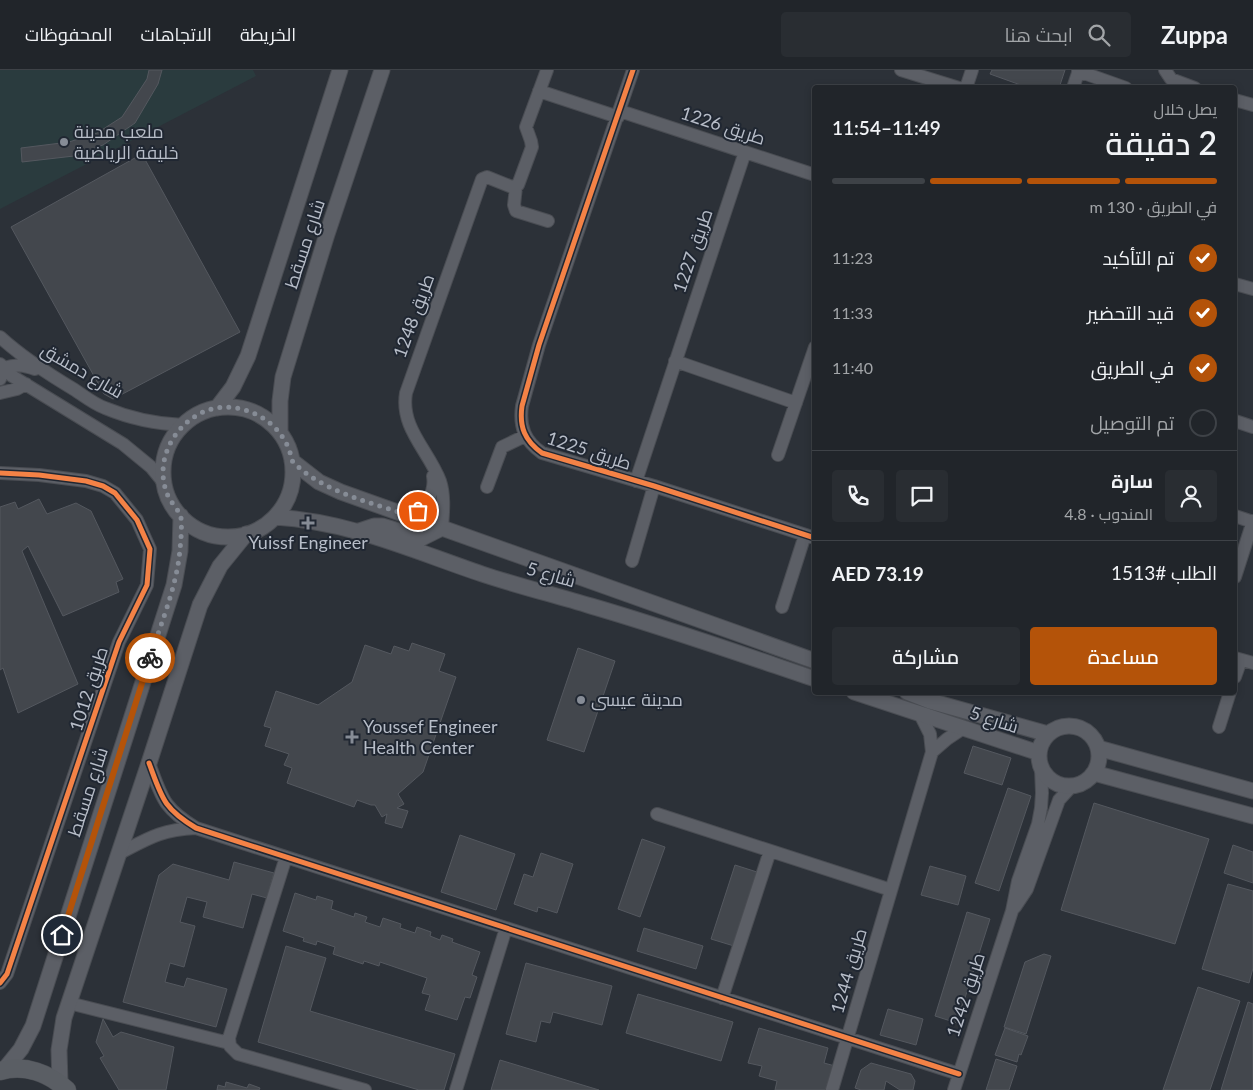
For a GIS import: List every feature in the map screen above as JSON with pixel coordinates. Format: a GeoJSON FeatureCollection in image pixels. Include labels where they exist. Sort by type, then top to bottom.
{"type":"FeatureCollection","features":[{"type":"Feature","properties":{"kind":"main road"},"geometry":{"type":"LineString","coordinates":[[2,1070],[19,1068],[34,1070],[48,1075],[64,1087]]}},
{"type":"Feature","properties":{"kind":"street","name":"شارع مسقط"},"geometry":{"type":"LineString","coordinates":[[217,408],[233,387],[248,356],[340,70]]}},
{"type":"Feature","properties":{"kind":"street","name":"شارع مسقط"},"geometry":{"type":"LineString","coordinates":[[280,433],[280,402],[283,377],[327,234],[382,70]]}},
{"type":"Feature","properties":{"kind":"street"},"geometry":{"type":"LineString","coordinates":[[547,70],[526,127],[532,147],[516,187],[514,207],[516,211],[548,221]]}},
{"type":"Feature","properties":{"kind":"street","name":"طريق 1225"},"geometry":{"type":"LineString","coordinates":[[633,70],[537,354],[520,415],[521,424],[525,436],[534,447],[542,452],[810,536],[782,607]]}},
{"type":"Feature","properties":{"kind":"street"},"geometry":{"type":"LineString","coordinates":[[901,70],[949,85]]}},
{"type":"Feature","properties":{"kind":"street"},"geometry":{"type":"LineString","coordinates":[[967,85],[972,70]]}},
{"type":"Feature","properties":{"kind":"street"},"geometry":{"type":"LineString","coordinates":[[1074,85],[1079,71],[1118,85]]}},
{"type":"Feature","properties":{"kind":"street"},"geometry":{"type":"LineString","coordinates":[[1166,73],[1176,81],[1187,85]]}},
{"type":"Feature","properties":{"kind":"street","name":"طريق 1226"},"geometry":{"type":"LineString","coordinates":[[539,91],[745,152],[812,174]]}},
{"type":"Feature","properties":{"kind":"street"},"geometry":{"type":"LineString","coordinates":[[1237,101],[1253,105]]}},
{"type":"Feature","properties":{"kind":"street","name":"طريق 1227"},"geometry":{"type":"LineString","coordinates":[[636,481],[745,152]]}},
{"type":"Feature","properties":{"kind":"street","name":"طريق 1248"},"geometry":{"type":"LineString","coordinates":[[442,528],[443,498],[441,484],[408,423],[404,408],[406,393],[482,179],[487,177],[516,187]]}},
{"type":"Feature","properties":{"kind":"street"},"geometry":{"type":"LineString","coordinates":[[1237,285],[1253,289]]}},
{"type":"Feature","properties":{"kind":"street","name":"شارع دمشق"},"geometry":{"type":"LineString","coordinates":[[0,337],[21,356],[46,373],[104,407],[144,420],[167,425],[183,425]]}},
{"type":"Feature","properties":{"kind":"street"},"geometry":{"type":"LineString","coordinates":[[778,455],[812,356]]}},
{"type":"Feature","properties":{"kind":"street"},"geometry":{"type":"LineString","coordinates":[[675,361],[796,403]]}},
{"type":"Feature","properties":{"kind":"street"},"geometry":{"type":"LineString","coordinates":[[2,371],[13,365],[23,365],[46,373]]}},
{"type":"Feature","properties":{"kind":"street"},"geometry":{"type":"LineString","coordinates":[[2,371],[123,444],[151,467],[164,483]]}},
{"type":"Feature","properties":{"kind":"street"},"geometry":{"type":"LineString","coordinates":[[0,394],[26,384]]}},
{"type":"Feature","properties":{"kind":"street"},"geometry":{"type":"LineString","coordinates":[[235,407],[252,412],[268,421],[280,433],[290,451],[292,485],[282,507],[275,517],[261,527],[246,534],[223,536],[211,534],[190,524],[180,516],[167,495],[164,483],[163,467],[166,452],[173,437],[193,417],[217,408],[235,407]]}},
{"type":"Feature","properties":{"kind":"street"},"geometry":{"type":"LineString","coordinates":[[1237,422],[1253,427]]}},
{"type":"Feature","properties":{"kind":"street"},"geometry":{"type":"LineString","coordinates":[[487,487],[502,447],[525,436]]}},
{"type":"Feature","properties":{"kind":"street","name":"شارع 5"},"geometry":{"type":"LineString","coordinates":[[292,461],[318,482],[333,488],[812,660]]}},
{"type":"Feature","properties":{"kind":"street","name":"طريق 1248"},"geometry":{"type":"LineString","coordinates":[[410,516],[424,505],[434,489],[431,464]]}},
{"type":"Feature","properties":{"kind":"street","name":"طريق 1012"},"geometry":{"type":"LineString","coordinates":[[0,473],[77,479],[103,486],[115,494],[137,520],[150,549],[147,585],[119,642],[7,974],[0,983]]}},
{"type":"Feature","properties":{"kind":"street"},"geometry":{"type":"LineString","coordinates":[[632,561],[654,486]]}},
{"type":"Feature","properties":{"kind":"street","name":"شارع مسقط"},"geometry":{"type":"LineString","coordinates":[[2,1070],[21,1049],[33,1026],[174,584],[180,551],[180,516]]}},
{"type":"Feature","properties":{"kind":"street","name":"شارع 5"},"geometry":{"type":"LineString","coordinates":[[275,517],[304,519],[360,531],[484,575],[600,608],[812,678]]}},
{"type":"Feature","properties":{"kind":"street"},"geometry":{"type":"LineString","coordinates":[[1237,517],[1253,522],[1237,571]]}},
{"type":"Feature","properties":{"kind":"street"},"geometry":{"type":"LineString","coordinates":[[360,531],[374,526],[382,526],[422,538],[442,528]]}},
{"type":"Feature","properties":{"kind":"street"},"geometry":{"type":"LineString","coordinates":[[64,1087],[58,1066],[60,1034],[118,854],[150,763],[200,605],[220,566],[246,534]]}},
{"type":"Feature","properties":{"kind":"street"},"geometry":{"type":"LineString","coordinates":[[1237,673],[1243,660]]}},
{"type":"Feature","properties":{"kind":"street","name":"شارع 5"},"geometry":{"type":"LineString","coordinates":[[862,695],[962,729],[1040,761]]}},
{"type":"Feature","properties":{"kind":"street","name":"شارع 5"},"geometry":{"type":"LineString","coordinates":[[915,695],[1048,734]]}},
{"type":"Feature","properties":{"kind":"street"},"geometry":{"type":"LineString","coordinates":[[1219,727],[1229,695]]}},
{"type":"Feature","properties":{"kind":"street","name":"طريق 1244"},"geometry":{"type":"LineString","coordinates":[[832,1090],[932,752],[930,734],[921,716]]}},
{"type":"Feature","properties":{"kind":"street"},"geometry":{"type":"LineString","coordinates":[[1064,726],[1081,728],[1088,733],[1098,748],[1097,765],[1094,773],[1077,785],[1066,786],[1056,783],[1047,776],[1040,761],[1040,746],[1048,734],[1064,726]]}},
{"type":"Feature","properties":{"kind":"street"},"geometry":{"type":"LineString","coordinates":[[932,752],[962,729]]}},
{"type":"Feature","properties":{"kind":"street"},"geometry":{"type":"LineString","coordinates":[[1098,748],[1253,791]]}},
{"type":"Feature","properties":{"kind":"street","name":"طريق 1242"},"geometry":{"type":"LineString","coordinates":[[954,1090],[1012,911],[1018,881],[1038,824],[1042,793],[1040,761]]}},
{"type":"Feature","properties":{"kind":"street"},"geometry":{"type":"LineString","coordinates":[[150,763],[165,802],[179,818],[196,828],[960,1074]]}},
{"type":"Feature","properties":{"kind":"street"},"geometry":{"type":"LineString","coordinates":[[1094,773],[1253,816]]}},
{"type":"Feature","properties":{"kind":"street","name":"طريق 1242"},"geometry":{"type":"LineString","coordinates":[[1012,911],[1027,889],[1059,800],[1077,785]]}},
{"type":"Feature","properties":{"kind":"street"},"geometry":{"type":"LineString","coordinates":[[657,814],[891,890]]}},
{"type":"Feature","properties":{"kind":"street"},"geometry":{"type":"LineString","coordinates":[[118,854],[162,832],[196,828]]}},
{"type":"Feature","properties":{"kind":"street"},"geometry":{"type":"LineString","coordinates":[[722,998],[770,851]]}},
{"type":"Feature","properties":{"kind":"street"},"geometry":{"type":"LineString","coordinates":[[286,857],[229,1043],[232,1050],[238,1054],[365,1090]]}},
{"type":"Feature","properties":{"kind":"street"},"geometry":{"type":"LineString","coordinates":[[456,1090],[506,928]]}},
{"type":"Feature","properties":{"kind":"street"},"geometry":{"type":"LineString","coordinates":[[69,1003],[229,1043]]}},
{"type":"Feature","properties":{"kind":"shaded area","name":"ملعب مدينة خليفة الرياضية"},"geometry":{"type":"Polygon","coordinates":[[[0,70],[253,70],[256,76],[0,209],[0,70]]]}},
{"type":"Feature","properties":{"kind":"building"},"geometry":{"type":"Polygon","coordinates":[[[149,70],[162,70],[158,84],[135,123],[103,145],[74,156],[22,162],[21,148],[69,142],[97,133],[122,117],[147,79],[149,70]]]}},
{"type":"Feature","properties":{"kind":"building"},"geometry":{"type":"Polygon","coordinates":[[[992,70],[1065,70],[1060,85],[1021,85],[990,74],[992,70]]]}},
{"type":"Feature","properties":{"kind":"building"},"geometry":{"type":"Polygon","coordinates":[[[142,154],[240,332],[113,399],[104,394],[11,227],[142,154]]]}},
{"type":"Feature","properties":{"kind":"building"},"geometry":{"type":"Polygon","coordinates":[[[39,499],[47,514],[76,503],[91,511],[123,579],[116,582],[119,592],[63,616],[28,546],[22,551],[78,684],[18,713],[3,668],[0,670],[0,507],[15,502],[18,509],[39,499]]]}},
{"type":"Feature","properties":{"kind":"building","name":"Youssef Engineer Health Center"},"geometry":{"type":"Polygon","coordinates":[[[412,643],[445,654],[439,671],[456,677],[423,772],[398,794],[404,804],[397,808],[408,811],[402,828],[385,823],[387,814],[382,817],[375,805],[357,800],[354,807],[287,783],[292,768],[284,765],[289,754],[265,746],[271,728],[264,726],[276,691],[318,705],[352,682],[365,645],[391,654],[394,646],[409,651],[412,643]]]}},
{"type":"Feature","properties":{"kind":"building","name":"مدينة عيسى"},"geometry":{"type":"Polygon","coordinates":[[[578,648],[615,661],[584,752],[547,740],[578,648]]]}},
{"type":"Feature","properties":{"kind":"building"},"geometry":{"type":"Polygon","coordinates":[[[973,746],[1011,758],[1002,785],[964,773],[973,746]]]}},
{"type":"Feature","properties":{"kind":"building"},"geometry":{"type":"Polygon","coordinates":[[[1008,788],[1031,796],[999,891],[975,883],[1008,788]]]}},
{"type":"Feature","properties":{"kind":"building"},"geometry":{"type":"Polygon","coordinates":[[[1094,803],[1209,839],[1175,944],[1061,910],[1094,803]]]}},
{"type":"Feature","properties":{"kind":"building"},"geometry":{"type":"Polygon","coordinates":[[[460,835],[515,854],[496,910],[441,892],[460,835]]]}},
{"type":"Feature","properties":{"kind":"building"},"geometry":{"type":"Polygon","coordinates":[[[642,839],[665,847],[640,917],[618,909],[642,839]]]}},
{"type":"Feature","properties":{"kind":"building"},"geometry":{"type":"Polygon","coordinates":[[[1233,845],[1253,852],[1253,883],[1224,873],[1233,845]]]}},
{"type":"Feature","properties":{"kind":"building"},"geometry":{"type":"Polygon","coordinates":[[[541,853],[573,864],[557,913],[538,907],[537,912],[514,904],[524,874],[533,877],[541,853]]]}},
{"type":"Feature","properties":{"kind":"building"},"geometry":{"type":"Polygon","coordinates":[[[234,862],[274,873],[267,898],[252,894],[243,928],[203,917],[207,902],[187,897],[180,922],[195,926],[184,967],[170,963],[165,982],[184,987],[187,978],[227,989],[216,1027],[123,1002],[159,875],[173,864],[229,880],[234,862]]]}},
{"type":"Feature","properties":{"kind":"building"},"geometry":{"type":"Polygon","coordinates":[[[735,865],[757,872],[734,946],[711,939],[735,865]]]}},
{"type":"Feature","properties":{"kind":"building"},"geometry":{"type":"Polygon","coordinates":[[[930,866],[966,876],[958,905],[921,895],[930,866]]]}},
{"type":"Feature","properties":{"kind":"building"},"geometry":{"type":"Polygon","coordinates":[[[1228,884],[1253,891],[1253,968],[1249,983],[1202,969],[1228,884]]]}},
{"type":"Feature","properties":{"kind":"building"},"geometry":{"type":"Polygon","coordinates":[[[295,893],[316,900],[317,896],[333,901],[331,909],[354,917],[355,913],[367,917],[365,922],[380,927],[383,918],[401,924],[400,928],[415,933],[417,927],[431,932],[430,936],[440,940],[442,935],[453,939],[452,942],[480,952],[472,975],[477,977],[470,998],[465,997],[457,1020],[425,1010],[430,995],[422,993],[427,978],[380,962],[379,966],[364,961],[363,964],[333,954],[335,947],[317,941],[316,945],[303,941],[304,938],[283,931],[295,893]]]}},
{"type":"Feature","properties":{"kind":"building"},"geometry":{"type":"Polygon","coordinates":[[[967,912],[990,919],[957,1023],[935,1016],[967,912]]]}},
{"type":"Feature","properties":{"kind":"building"},"geometry":{"type":"Polygon","coordinates":[[[644,928],[703,946],[696,969],[637,951],[644,928]]]}},
{"type":"Feature","properties":{"kind":"building"},"geometry":{"type":"Polygon","coordinates":[[[286,946],[326,958],[310,1011],[455,1054],[444,1090],[419,1090],[258,1042],[286,946]]]}},
{"type":"Feature","properties":{"kind":"building"},"geometry":{"type":"Polygon","coordinates":[[[1044,954],[1051,956],[1026,1034],[1004,1027],[1025,962],[1044,954]]]}},
{"type":"Feature","properties":{"kind":"building"},"geometry":{"type":"Polygon","coordinates":[[[526,963],[612,986],[602,1025],[553,1012],[550,1023],[541,1021],[536,1042],[506,1034],[526,963]]]}},
{"type":"Feature","properties":{"kind":"building"},"geometry":{"type":"Polygon","coordinates":[[[1198,987],[1240,1001],[1210,1090],[1163,1090],[1198,987]]]}},
{"type":"Feature","properties":{"kind":"building"},"geometry":{"type":"Polygon","coordinates":[[[638,994],[733,1022],[721,1061],[626,1033],[638,994]]]}},
{"type":"Feature","properties":{"kind":"building"},"geometry":{"type":"Polygon","coordinates":[[[1248,1002],[1253,1004],[1253,1090],[1221,1090],[1248,1002]]]}},
{"type":"Feature","properties":{"kind":"building"},"geometry":{"type":"Polygon","coordinates":[[[888,1009],[923,1019],[916,1045],[880,1035],[888,1009]]]}},
{"type":"Feature","properties":{"kind":"building"},"geometry":{"type":"Polygon","coordinates":[[[103,1019],[113,1037],[121,1032],[174,1047],[166,1090],[119,1090],[100,1058],[104,1056],[96,1042],[103,1019]]]}},
{"type":"Feature","properties":{"kind":"building"},"geometry":{"type":"Polygon","coordinates":[[[759,1028],[828,1048],[824,1063],[835,1066],[828,1090],[775,1090],[777,1081],[759,1076],[762,1066],[748,1063],[759,1028]]]}},
{"type":"Feature","properties":{"kind":"building"},"geometry":{"type":"Polygon","coordinates":[[[1005,1028],[1028,1036],[1017,1062],[995,1055],[1005,1028]]]}},
{"type":"Feature","properties":{"kind":"building"},"geometry":{"type":"Polygon","coordinates":[[[996,1059],[1017,1066],[1009,1090],[986,1090],[996,1059]]]}},
{"type":"Feature","properties":{"kind":"building"},"geometry":{"type":"Polygon","coordinates":[[[500,1060],[599,1090],[491,1090],[500,1060]]]}},
{"type":"Feature","properties":{"kind":"building"},"geometry":{"type":"Polygon","coordinates":[[[871,1063],[911,1074],[915,1081],[913,1090],[900,1090],[886,1081],[884,1090],[861,1090],[855,1088],[861,1070],[871,1063]]]}},
{"type":"Feature","properties":{"kind":"building"},"geometry":{"type":"Polygon","coordinates":[[[226,1082],[247,1088],[249,1084],[260,1088],[259,1090],[217,1090],[218,1085],[225,1087],[226,1082]]]}},
{"type":"Feature","properties":{"kind":"cycle path"},"geometry":{"type":"LineString","coordinates":[[633,70],[539,345],[522,406],[521,421],[524,433],[531,444],[542,453],[654,486],[812,537]]}},
{"type":"Feature","properties":{"kind":"cycle path"},"geometry":{"type":"LineString","coordinates":[[0,473],[39,475],[86,481],[103,486],[115,493],[137,520],[150,549],[147,585],[119,642],[7,974],[0,983]]}},
{"type":"Feature","properties":{"kind":"cycle path"},"geometry":{"type":"LineString","coordinates":[[149,763],[161,794],[170,808],[196,828],[959,1074]]}},
{"type":"Feature","properties":{"kind":"way so far"},"geometry":{"type":"LineString","coordinates":[[150,658],[174,584],[180,551],[180,516],[167,495],[163,467],[166,452],[173,437],[193,417],[217,408],[235,407],[252,412],[268,421],[280,433],[290,451],[292,461],[318,482],[410,516],[418,511]]}},
{"type":"Feature","properties":{"kind":"place","name":"ملعب مدينة خليفة الرياضية"},"geometry":{"type":"Point","coordinates":[64,142]}},
{"type":"Feature","properties":{"kind":"place","name":"Yuissf Engineer"},"geometry":{"type":"Point","coordinates":[308,523]}},
{"type":"Feature","properties":{"kind":"place","name":"مدينة عيسى"},"geometry":{"type":"Point","coordinates":[581,700]}},
{"type":"Feature","properties":{"kind":"place","name":"Youssef Engineer Health Center"},"geometry":{"type":"Point","coordinates":[352,737]}},
{"type":"Feature","properties":{"kind":"route"},"geometry":{"type":"LineString","coordinates":[[62,935],[150,658]]}}]}
